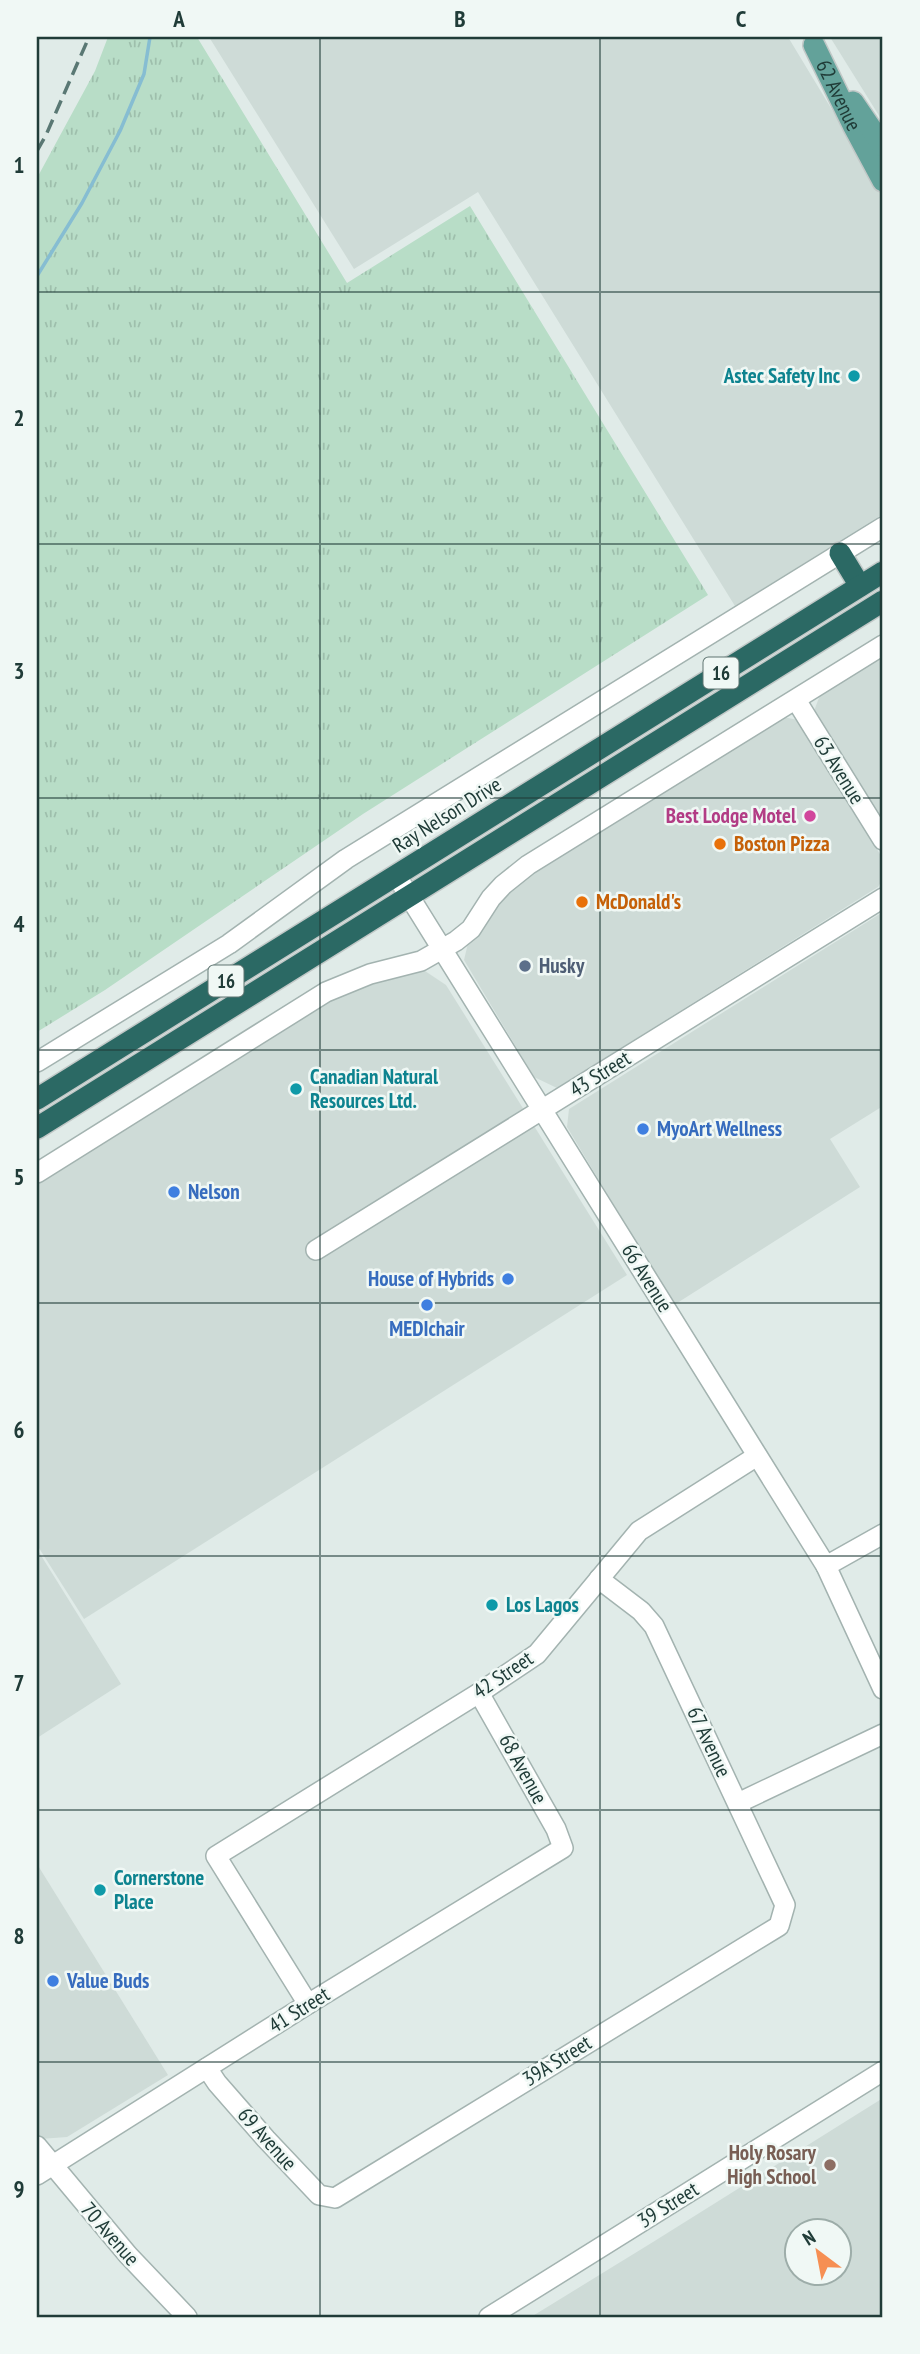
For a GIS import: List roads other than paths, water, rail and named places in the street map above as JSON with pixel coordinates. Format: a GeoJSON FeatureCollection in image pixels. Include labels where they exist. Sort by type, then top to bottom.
{"type":"FeatureCollection","features":[{"type":"Feature","properties":{"kind":"highway"},"geometry":{"type":"LineString","coordinates":[[840,554],[860,586]]}},
{"type":"Feature","properties":{"kind":"highway","name":"Ray Nelson Drive"},"geometry":{"type":"LineString","coordinates":[[37,1099],[883,572]]}},
{"type":"Feature","properties":{"kind":"highway","name":"16"},"geometry":{"type":"LineString","coordinates":[[37,1128],[883,601]]}},
{"type":"Feature","properties":{"kind":"main road","name":"62 Avenue"},"geometry":{"type":"LineString","coordinates":[[812,41],[883,146]]}},
{"type":"Feature","properties":{"kind":"main road","name":"62 Avenue"},"geometry":{"type":"LineString","coordinates":[[812,41],[883,181]]}},
{"type":"Feature","properties":{"kind":"street"},"geometry":{"type":"LineString","coordinates":[[37,1062],[229,944],[346,859],[883,527]]}},
{"type":"Feature","properties":{"kind":"street"},"geometry":{"type":"LineString","coordinates":[[37,1173],[326,992],[370,974],[421,961],[441,950],[471,929],[491,898],[528,865],[883,645]]}},
{"type":"Feature","properties":{"kind":"street","name":"63 Avenue"},"geometry":{"type":"LineString","coordinates":[[796,700],[883,840]]}},
{"type":"Feature","properties":{"kind":"street","name":"66 Avenue"},"geometry":{"type":"LineString","coordinates":[[396,876],[826,1566],[883,1689]]}},
{"type":"Feature","properties":{"kind":"street","name":"43 Street"},"geometry":{"type":"LineString","coordinates":[[316,1250],[883,898]]}},
{"type":"Feature","properties":{"kind":"street","name":"42 Street"},"geometry":{"type":"LineString","coordinates":[[308,2004],[216,1856],[479,1693],[537,1654],[639,1531],[757,1456]]}},
{"type":"Feature","properties":{"kind":"street"},"geometry":{"type":"LineString","coordinates":[[826,1566],[883,1534]]}},
{"type":"Feature","properties":{"kind":"street","name":"67 Avenue"},"geometry":{"type":"LineString","coordinates":[[599,1579],[641,1611],[654,1626],[785,1905],[779,1926]]}},
{"type":"Feature","properties":{"kind":"street","name":"68 Avenue"},"geometry":{"type":"LineString","coordinates":[[479,1693],[556,1829],[563,1848]]}},
{"type":"Feature","properties":{"kind":"street"},"geometry":{"type":"LineString","coordinates":[[738,1803],[883,1734]]}},
{"type":"Feature","properties":{"kind":"street","name":"41 Street"},"geometry":{"type":"LineString","coordinates":[[44,2170],[563,1848]]}},
{"type":"Feature","properties":{"kind":"street","name":"39A Street"},"geometry":{"type":"LineString","coordinates":[[335,2198],[779,1926]]}},
{"type":"Feature","properties":{"kind":"street","name":"69 Avenue"},"geometry":{"type":"LineString","coordinates":[[207,2068],[257,2130],[319,2195],[335,2198]]}},
{"type":"Feature","properties":{"kind":"street","name":"39 Street"},"geometry":{"type":"LineString","coordinates":[[489,2317],[883,2070]]}},
{"type":"Feature","properties":{"kind":"street","name":"70 Avenue"},"geometry":{"type":"LineString","coordinates":[[37,2146],[44,2170],[187,2317]]}},
{"type":"Feature","properties":{"kind":"waterway"},"geometry":{"type":"LineString","coordinates":[[37,276],[82,203],[120,131],[144,74],[150,37]]}},
{"type":"Feature","properties":{"kind":"railway"},"geometry":{"type":"LineString","coordinates":[[37,151],[89,37]]}},
{"type":"Feature","properties":{"kind":"place","name":"Astec Safety Inc"},"geometry":{"type":"Point","coordinates":[854,376]}},
{"type":"Feature","properties":{"kind":"place","name":"Best Lodge Motel"},"geometry":{"type":"Point","coordinates":[810,816]}},
{"type":"Feature","properties":{"kind":"place","name":"Boston Pizza"},"geometry":{"type":"Point","coordinates":[720,844]}},
{"type":"Feature","properties":{"kind":"place","name":"McDonald's"},"geometry":{"type":"Point","coordinates":[582,902]}},
{"type":"Feature","properties":{"kind":"place","name":"Husky"},"geometry":{"type":"Point","coordinates":[525,966]}},
{"type":"Feature","properties":{"kind":"place","name":"Canadian Natural Resources Ltd."},"geometry":{"type":"Point","coordinates":[296,1089]}},
{"type":"Feature","properties":{"kind":"place","name":"MyoArt Wellness"},"geometry":{"type":"Point","coordinates":[643,1129]}},
{"type":"Feature","properties":{"kind":"place","name":"Nelson"},"geometry":{"type":"Point","coordinates":[174,1192]}},
{"type":"Feature","properties":{"kind":"place","name":"House of Hybrids"},"geometry":{"type":"Point","coordinates":[508,1279]}},
{"type":"Feature","properties":{"kind":"place","name":"MEDIchair"},"geometry":{"type":"Point","coordinates":[427,1305]}},
{"type":"Feature","properties":{"kind":"place","name":"Los Lagos"},"geometry":{"type":"Point","coordinates":[492,1605]}},
{"type":"Feature","properties":{"kind":"place","name":"Cornerstone Place"},"geometry":{"type":"Point","coordinates":[100,1890]}},
{"type":"Feature","properties":{"kind":"place","name":"Value Buds"},"geometry":{"type":"Point","coordinates":[53,1981]}},
{"type":"Feature","properties":{"kind":"place","name":"Holy Rosary High School"},"geometry":{"type":"Point","coordinates":[830,2165]}}]}
